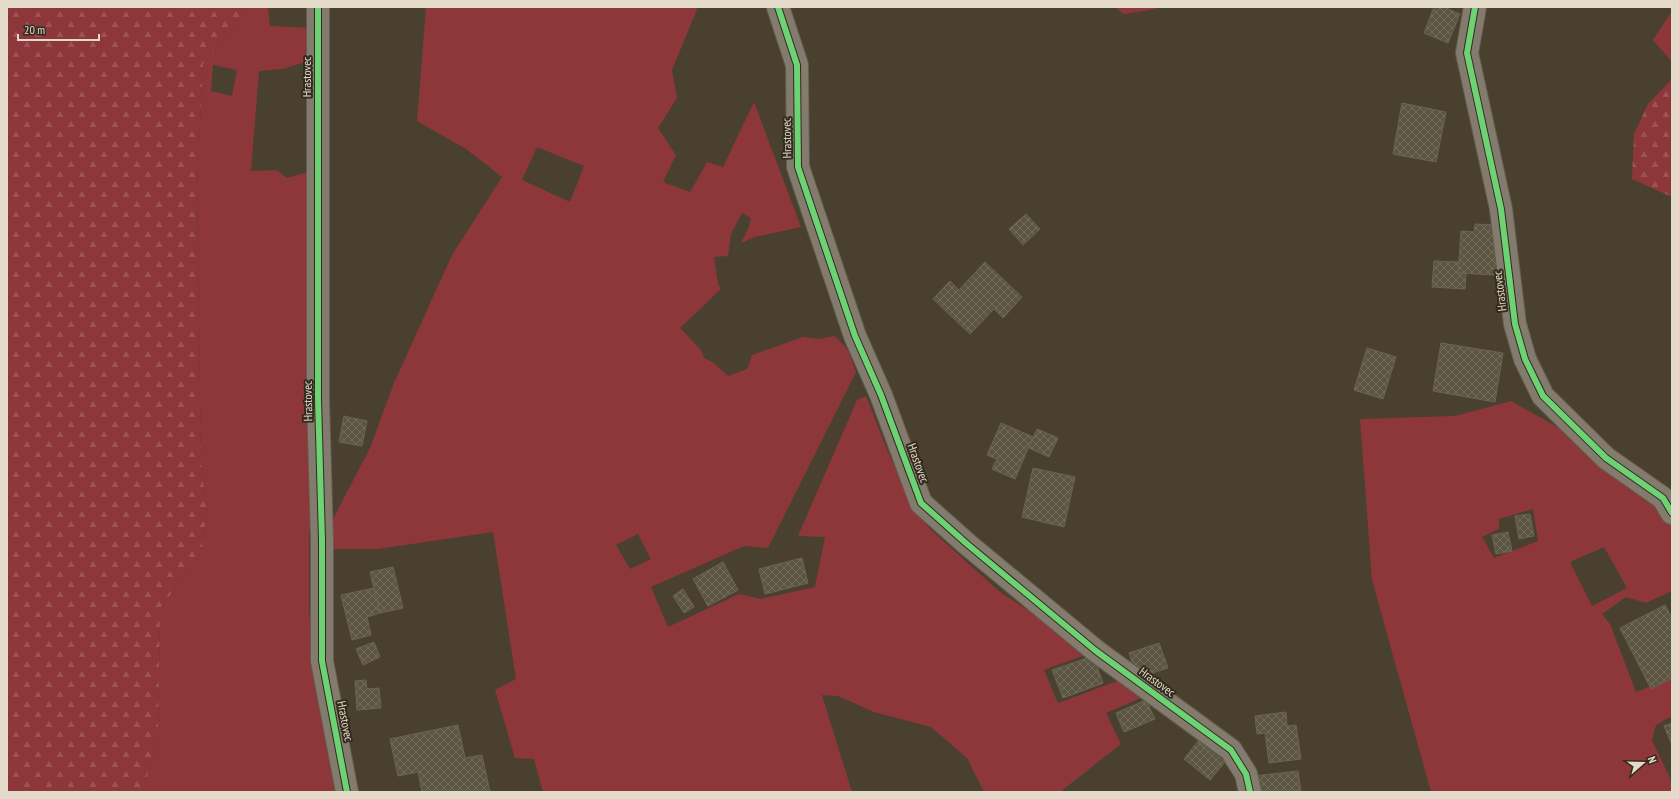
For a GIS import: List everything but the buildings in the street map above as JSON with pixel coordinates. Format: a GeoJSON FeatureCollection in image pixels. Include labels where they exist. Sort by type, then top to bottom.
{"type":"FeatureCollection","features":[{"type":"Feature","properties":{"kind":"street","name":"Hrastovec"},"geometry":{"type":"LineString","coordinates":[[318,7],[318,399],[322,540],[322,661],[347,792]]}},
{"type":"Feature","properties":{"kind":"street","name":"Hrastovec"},"geometry":{"type":"LineString","coordinates":[[778,7],[797,64],[798,167],[855,336],[881,395],[921,503],[967,544],[1096,651],[1231,750],[1246,774],[1250,792]]}},
{"type":"Feature","properties":{"kind":"street","name":"Hrastovec"},"geometry":{"type":"LineString","coordinates":[[1475,7],[1467,53],[1501,209],[1515,324],[1525,359],[1543,396],[1606,458],[1663,498],[1672,513]]}},
{"type":"Feature","properties":{"kind":"green space"},"geometry":{"type":"Polygon","coordinates":[[[7,7],[246,7],[224,42],[203,64],[197,187],[201,463],[207,514],[201,552],[160,609],[158,736],[143,792],[7,792],[7,7]]]}},
{"type":"Feature","properties":{"kind":"green space"},"geometry":{"type":"Polygon","coordinates":[[[246,7],[268,7],[270,26],[310,28],[311,60],[283,69],[259,71],[251,171],[277,170],[287,178],[311,171],[313,466],[309,537],[309,613],[320,700],[339,792],[143,792],[158,736],[160,609],[201,552],[207,514],[201,463],[197,187],[203,64],[224,42],[246,7]],[[213,65],[211,91],[232,96],[237,70],[213,65]]]}},
{"type":"Feature","properties":{"kind":"green space"},"geometry":{"type":"Polygon","coordinates":[[[426,7],[698,7],[672,70],[677,98],[658,128],[676,155],[663,182],[690,192],[707,162],[723,167],[754,102],[801,227],[755,237],[741,243],[749,227],[751,218],[742,213],[731,234],[728,256],[714,257],[718,284],[721,289],[680,328],[701,350],[704,358],[714,363],[728,376],[747,369],[752,355],[803,337],[819,339],[835,336],[848,350],[856,372],[768,548],[744,546],[651,587],[668,627],[739,594],[761,599],[815,587],[825,537],[798,536],[857,400],[866,396],[888,452],[912,503],[929,528],[1000,592],[1040,618],[1085,655],[1044,670],[1058,703],[1120,680],[1143,697],[1106,713],[1121,744],[1060,792],[984,792],[967,758],[931,727],[874,712],[838,696],[822,695],[852,792],[543,792],[534,759],[515,758],[495,690],[516,679],[493,532],[378,549],[328,549],[322,540],[370,448],[394,383],[452,255],[502,177],[466,149],[417,121],[426,7]],[[537,147],[522,180],[570,202],[584,166],[537,147]],[[638,534],[616,545],[630,569],[651,559],[638,534]]]}},
{"type":"Feature","properties":{"kind":"green space"},"geometry":{"type":"Polygon","coordinates":[[[1115,7],[1157,7],[1156,9],[1124,14],[1115,7]]]}},
{"type":"Feature","properties":{"kind":"green space"},"geometry":{"type":"Polygon","coordinates":[[[1672,11],[1672,62],[1653,40],[1672,11]]]}},
{"type":"Feature","properties":{"kind":"green space"},"geometry":{"type":"Polygon","coordinates":[[[1672,79],[1672,197],[1632,179],[1634,134],[1648,104],[1672,79]]]}},
{"type":"Feature","properties":{"kind":"green space"},"geometry":{"type":"Polygon","coordinates":[[[1511,401],[1570,434],[1612,461],[1672,523],[1672,591],[1646,603],[1626,597],[1602,614],[1610,624],[1636,692],[1672,678],[1672,716],[1656,725],[1652,740],[1670,778],[1672,792],[1431,792],[1372,580],[1360,419],[1455,416],[1511,401]],[[1533,509],[1499,519],[1499,529],[1482,537],[1494,558],[1538,541],[1533,509]],[[1604,547],[1570,562],[1592,606],[1627,588],[1604,547]]]}},
{"type":"Feature","properties":{"kind":"cycle path"},"geometry":{"type":"LineString","coordinates":[[318,7],[318,399],[322,540],[322,661],[347,792]]}},
{"type":"Feature","properties":{"kind":"cycle path"},"geometry":{"type":"LineString","coordinates":[[778,7],[797,65],[798,167],[855,336],[881,395],[921,503],[967,544],[1096,651],[1231,750],[1246,774],[1250,792]]}},
{"type":"Feature","properties":{"kind":"cycle path"},"geometry":{"type":"LineString","coordinates":[[1475,7],[1467,53],[1501,209],[1515,324],[1525,359],[1543,396],[1606,458],[1663,498],[1672,513]]}}]}
